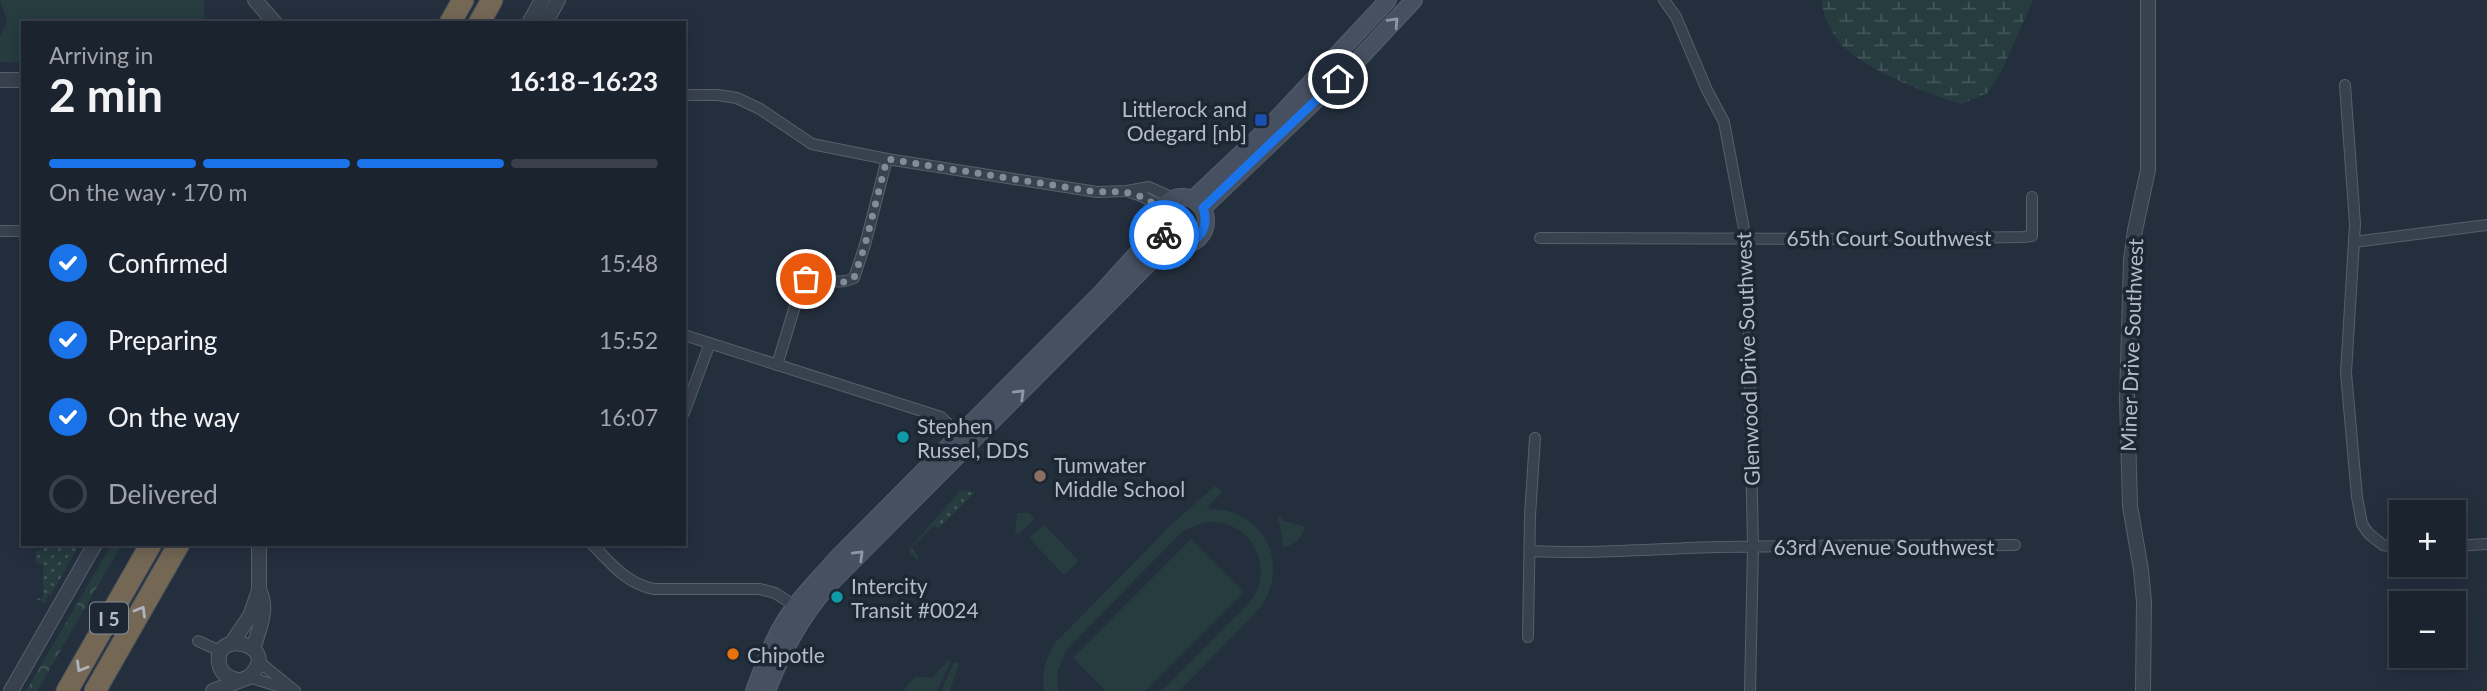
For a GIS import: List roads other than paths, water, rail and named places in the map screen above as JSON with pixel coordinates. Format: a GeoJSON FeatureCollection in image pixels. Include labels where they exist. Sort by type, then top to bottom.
{"type":"FeatureCollection","features":[{"type":"Feature","properties":{"kind":"highway"},"geometry":{"type":"LineString","coordinates":[[451,21],[463,0]]}},
{"type":"Feature","properties":{"kind":"highway"},"geometry":{"type":"LineString","coordinates":[[479,21],[492,0]]}},
{"type":"Feature","properties":{"kind":"highway","name":"I 5"},"geometry":{"type":"LineString","coordinates":[[67,691],[150,546]]}},
{"type":"Feature","properties":{"kind":"highway","name":"I 5"},"geometry":{"type":"LineString","coordinates":[[95,691],[178,546]]}},
{"type":"Feature","properties":{"kind":"main road"},"geometry":{"type":"LineString","coordinates":[[1198,204],[1388,0]]}},
{"type":"Feature","properties":{"kind":"main road"},"geometry":{"type":"LineString","coordinates":[[1198,204],[1358,60],[1414,0]]}},
{"type":"Feature","properties":{"kind":"main road"},"geometry":{"type":"LineString","coordinates":[[754,691],[774,640],[795,606],[839,555],[1102,292],[1159,223],[1166,203],[1173,198],[1183,197],[1198,204],[1206,223],[1199,237],[1186,244],[1171,241],[1159,223]]}},
{"type":"Feature","properties":{"kind":"main road"},"geometry":{"type":"LineString","coordinates":[[767,691],[788,642],[812,604],[828,586],[1171,241]]}},
{"type":"Feature","properties":{"kind":"street"},"geometry":{"type":"LineString","coordinates":[[255,0],[273,21]]}},
{"type":"Feature","properties":{"kind":"street"},"geometry":{"type":"LineString","coordinates":[[530,21],[542,0]]}},
{"type":"Feature","properties":{"kind":"street"},"geometry":{"type":"LineString","coordinates":[[546,21],[558,0]]}},
{"type":"Feature","properties":{"kind":"street","name":"Glenwood Drive Southwest"},"geometry":{"type":"LineString","coordinates":[[1664,0],[1676,18],[1724,122],[1745,237],[1753,547],[1750,691]]}},
{"type":"Feature","properties":{"kind":"street","name":"Miner Drive Southwest"},"geometry":{"type":"LineString","coordinates":[[2143,691],[2144,602],[2130,506],[2127,399],[2131,260],[2148,170],[2148,0]]}},
{"type":"Feature","properties":{"kind":"street"},"geometry":{"type":"LineString","coordinates":[[0,80],[21,80]]}},
{"type":"Feature","properties":{"kind":"street"},"geometry":{"type":"LineString","coordinates":[[2345,85],[2355,225],[2346,373],[2360,517],[2369,534],[2389,547]]}},
{"type":"Feature","properties":{"kind":"street"},"geometry":{"type":"LineString","coordinates":[[686,95],[737,98],[760,109],[807,142],[887,159],[1097,192],[1149,187],[1173,198]]}},
{"type":"Feature","properties":{"kind":"street"},"geometry":{"type":"LineString","coordinates":[[777,365],[802,284],[806,279],[844,282],[854,278],[887,159]]}},
{"type":"Feature","properties":{"kind":"street"},"geometry":{"type":"LineString","coordinates":[[1127,191],[1154,204],[1159,223]]}},
{"type":"Feature","properties":{"kind":"street","name":"65th Court Southwest"},"geometry":{"type":"LineString","coordinates":[[1540,238],[1888,239],[2032,236],[2032,197]]}},
{"type":"Feature","properties":{"kind":"street"},"geometry":{"type":"LineString","coordinates":[[2354,242],[2487,225]]}},
{"type":"Feature","properties":{"kind":"street"},"geometry":{"type":"LineString","coordinates":[[0,231],[21,231]]}},
{"type":"Feature","properties":{"kind":"street"},"geometry":{"type":"LineString","coordinates":[[686,336],[941,417],[959,435]]}},
{"type":"Feature","properties":{"kind":"street"},"geometry":{"type":"LineString","coordinates":[[686,408],[710,344]]}},
{"type":"Feature","properties":{"kind":"street"},"geometry":{"type":"LineString","coordinates":[[1528,637],[1530,516],[1535,438]]}},
{"type":"Feature","properties":{"kind":"street"},"geometry":{"type":"LineString","coordinates":[[2466,545],[2487,544]]}},
{"type":"Feature","properties":{"kind":"street","name":"63rd Avenue Southwest"},"geometry":{"type":"LineString","coordinates":[[1530,551],[1579,554],[1612,550],[1753,547],[2015,545]]}},
{"type":"Feature","properties":{"kind":"street"},"geometry":{"type":"LineString","coordinates":[[10,691],[94,546]]}},
{"type":"Feature","properties":{"kind":"street"},"geometry":{"type":"LineString","coordinates":[[212,691],[224,653],[250,616],[259,590],[258,546]]}},
{"type":"Feature","properties":{"kind":"street"},"geometry":{"type":"LineString","coordinates":[[594,546],[632,582],[642,587],[760,589],[775,593],[795,606]]}},
{"type":"Feature","properties":{"kind":"street"},"geometry":{"type":"LineString","coordinates":[[212,691],[253,673],[264,610],[264,600],[259,590]]}},
{"type":"Feature","properties":{"kind":"street"},"geometry":{"type":"LineString","coordinates":[[198,641],[224,653]]}},
{"type":"Feature","properties":{"kind":"street"},"geometry":{"type":"LineString","coordinates":[[224,653],[243,643],[295,691]]}},
{"type":"Feature","properties":{"kind":"street"},"geometry":{"type":"LineString","coordinates":[[224,653],[225,675],[295,691]]}},
{"type":"Feature","properties":{"kind":"place","name":"Littlerock and Odegard [nb]"},"geometry":{"type":"Point","coordinates":[1261,120]}},
{"type":"Feature","properties":{"kind":"place","name":"Stephen Russel, DDS"},"geometry":{"type":"Point","coordinates":[903,437]}},
{"type":"Feature","properties":{"kind":"place","name":"Tumwater Middle School"},"geometry":{"type":"Point","coordinates":[1040,476]}},
{"type":"Feature","properties":{"kind":"place","name":"Intercity Transit #0024"},"geometry":{"type":"Point","coordinates":[837,597]}},
{"type":"Feature","properties":{"kind":"place","name":"Chipotle"},"geometry":{"type":"Point","coordinates":[733,654]}}]}
